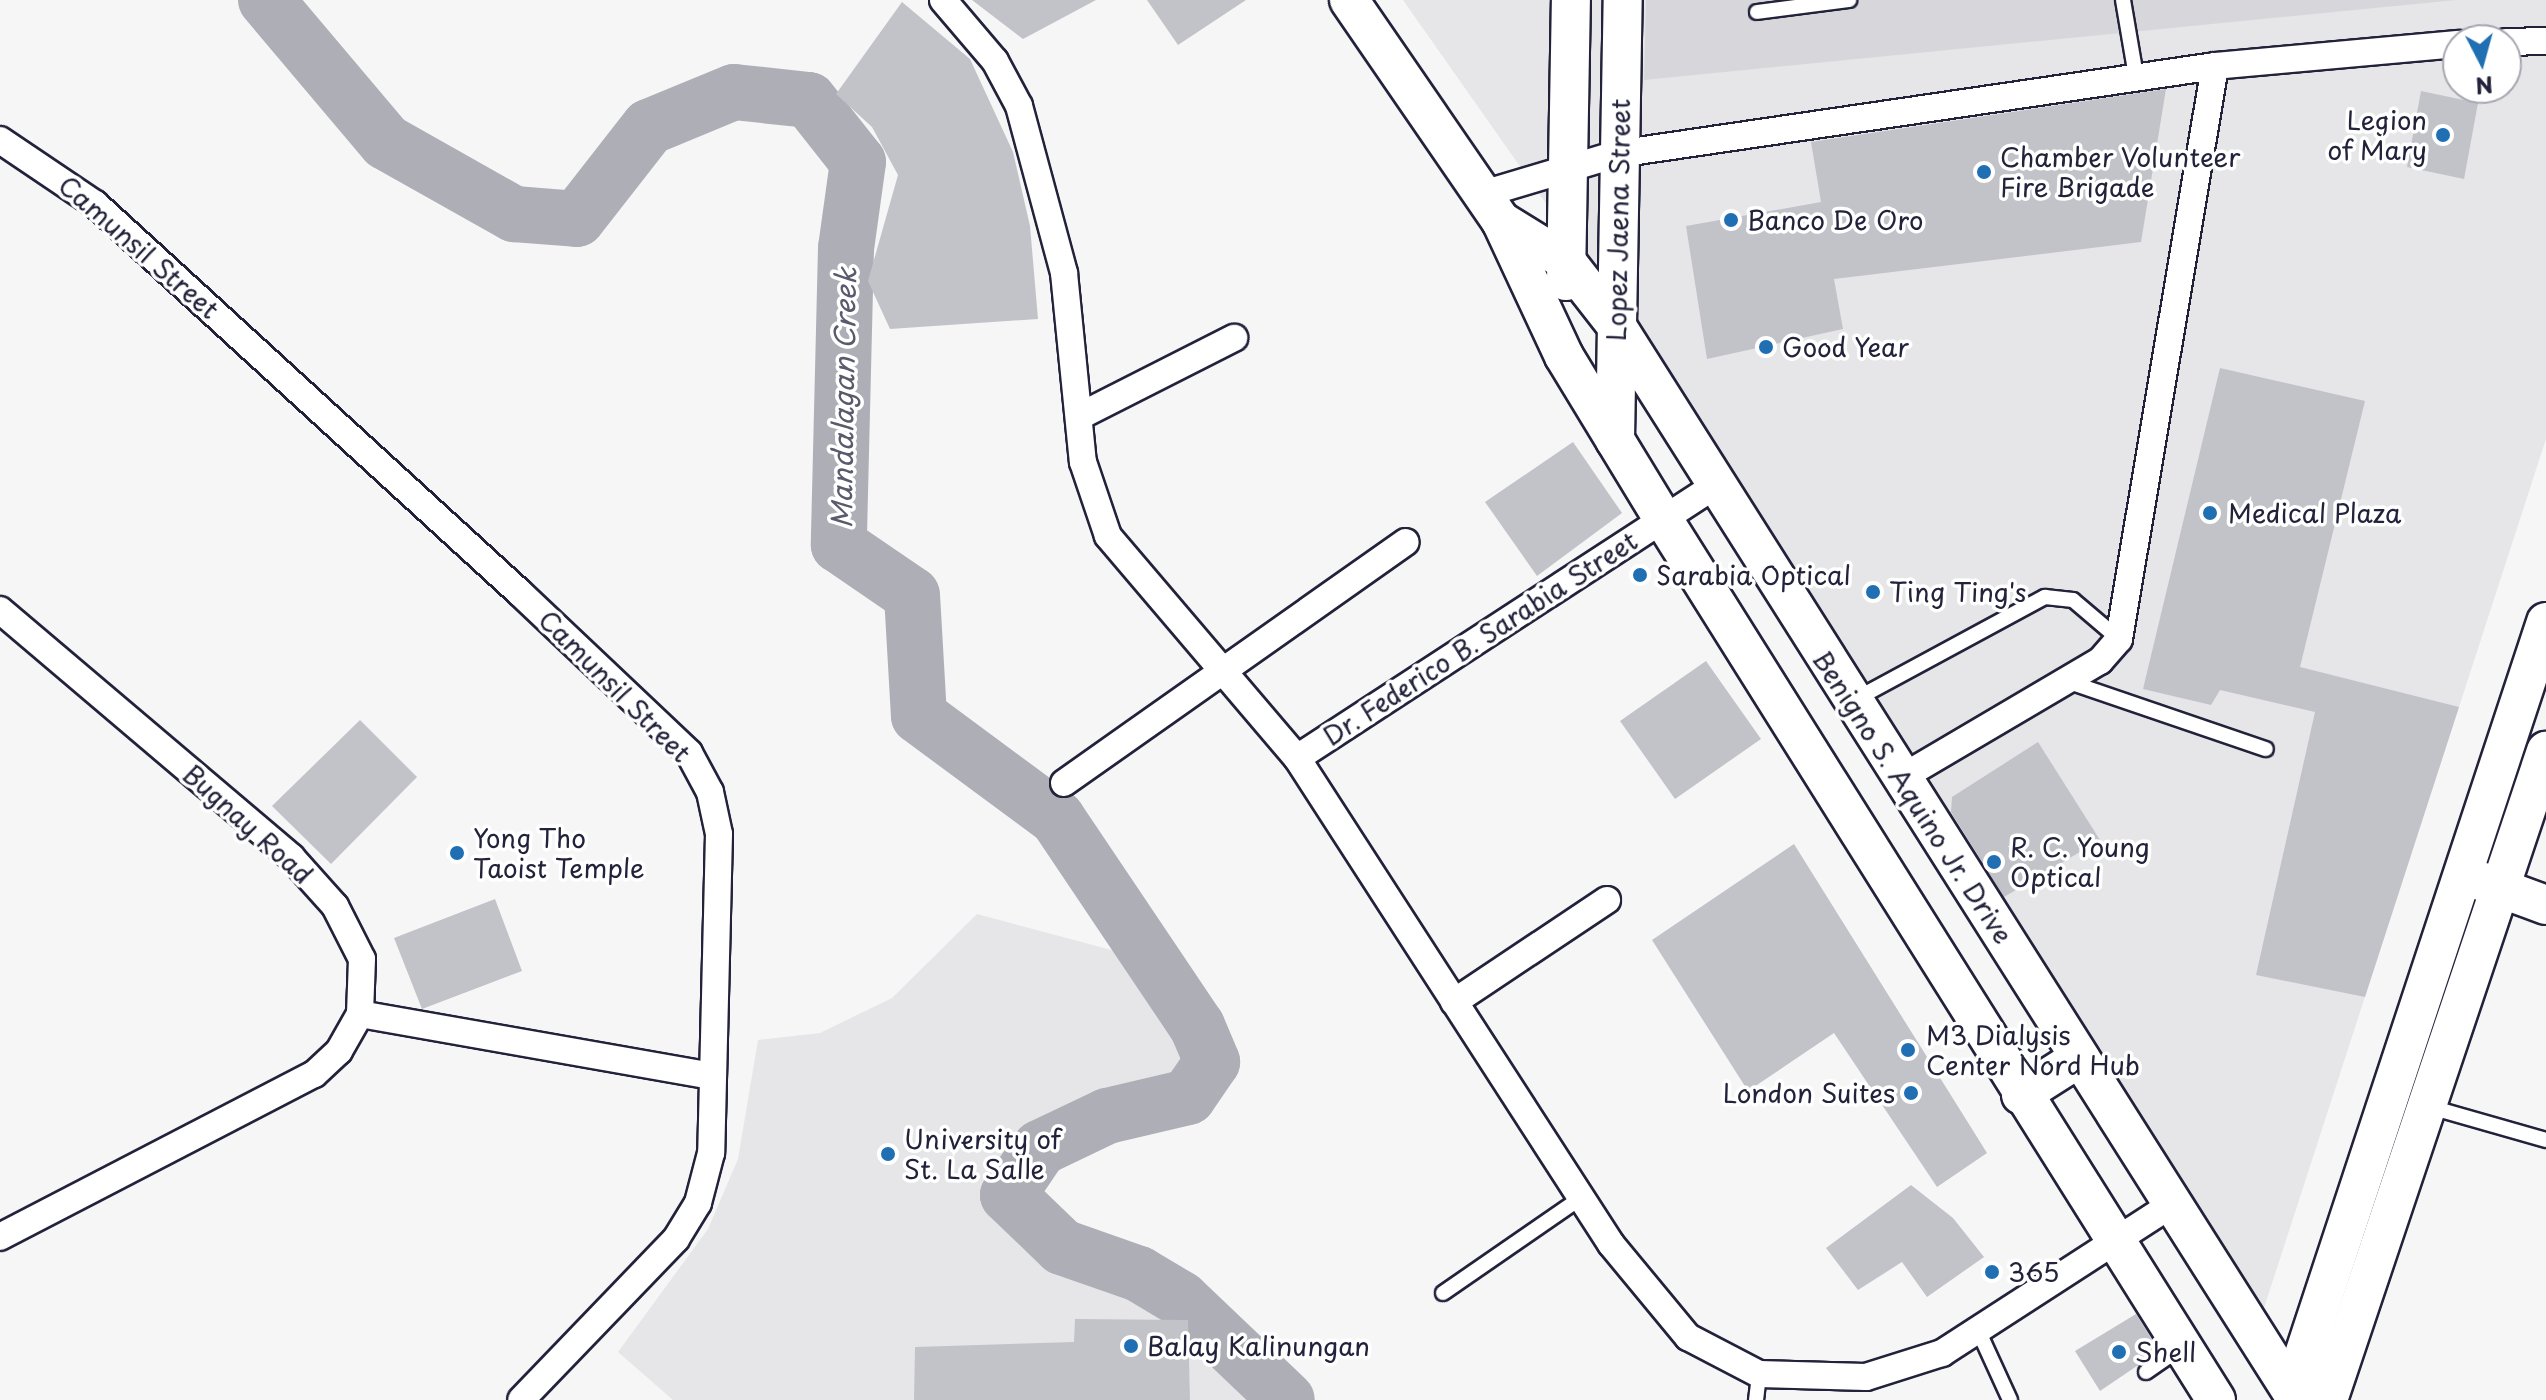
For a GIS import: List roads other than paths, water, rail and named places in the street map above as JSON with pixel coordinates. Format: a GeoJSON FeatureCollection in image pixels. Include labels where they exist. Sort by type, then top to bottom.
{"type":"FeatureCollection","features":[{"type":"Feature","properties":{"kind":"main road","name":"Benigno S. Aquino Jr. Drive"},"geometry":{"type":"LineString","coordinates":[[1349,0],[1492,208],[1564,356],[1615,440],[2021,1095],[2216,1400]]}},
{"type":"Feature","properties":{"kind":"main road","name":"Lopez Jaena Street"},"geometry":{"type":"LineString","coordinates":[[1564,356],[1571,0]]}},
{"type":"Feature","properties":{"kind":"main road","name":"Lopez Jaena Street"},"geometry":{"type":"LineString","coordinates":[[1615,440],[1617,154],[1623,0]]}},
{"type":"Feature","properties":{"kind":"main road","name":"Benigno S. Aquino Jr. Drive"},"geometry":{"type":"LineString","coordinates":[[1492,208],[1566,261],[1616,325],[1714,486],[2294,1396]]}},
{"type":"Feature","properties":{"kind":"main road"},"geometry":{"type":"LineString","coordinates":[[2294,1396],[2461,874],[2546,622]]}},
{"type":"Feature","properties":{"kind":"main road"},"geometry":{"type":"LineString","coordinates":[[2328,1400],[2430,1107],[2498,888],[2546,751]]}},
{"type":"Feature","properties":{"kind":"main road"},"geometry":{"type":"LineString","coordinates":[[2461,874],[2546,905]]}},
{"type":"Feature","properties":{"kind":"main road"},"geometry":{"type":"LineString","coordinates":[[2021,1095],[2079,1058]]}},
{"type":"Feature","properties":{"kind":"street"},"geometry":{"type":"LineString","coordinates":[[943,0],[995,61],[1019,106],[1064,273],[1093,506],[1108,536],[1297,758],[1582,1197],[1688,1337],[1757,1387],[1866,1377],[1942,1353],[1978,1330],[2051,1295],[2116,1242],[2172,1204]]}},
{"type":"Feature","properties":{"kind":"street"},"geometry":{"type":"LineString","coordinates":[[2522,42],[2546,41]]}},
{"type":"Feature","properties":{"kind":"street"},"geometry":{"type":"LineString","coordinates":[[1492,208],[1568,167],[1617,154],[2136,76],[2442,45]]}},
{"type":"Feature","properties":{"kind":"street"},"geometry":{"type":"LineString","coordinates":[[1901,778],[2100,661],[2119,639],[2215,66]]}},
{"type":"Feature","properties":{"kind":"street","name":"Camunsil Street"},"geometry":{"type":"LineString","coordinates":[[0,140],[95,204],[689,753],[710,792],[719,834],[711,1153],[690,1215],[676,1239],[521,1400]]}},
{"type":"Feature","properties":{"kind":"street"},"geometry":{"type":"LineString","coordinates":[[1080,416],[1234,338]]}},
{"type":"Feature","properties":{"kind":"street","name":"Dr. Federico B. Sarabia Street"},"geometry":{"type":"LineString","coordinates":[[1297,758],[1714,486]]}},
{"type":"Feature","properties":{"kind":"street"},"geometry":{"type":"LineString","coordinates":[[1064,783],[1406,542]]}},
{"type":"Feature","properties":{"kind":"street","name":"Bugnay Road"},"geometry":{"type":"LineString","coordinates":[[0,610],[300,866],[335,906],[362,959],[360,1014],[339,1051],[314,1074],[0,1237]]}},
{"type":"Feature","properties":{"kind":"street"},"geometry":{"type":"LineString","coordinates":[[1454,1002],[1607,900]]}},
{"type":"Feature","properties":{"kind":"street"},"geometry":{"type":"LineString","coordinates":[[360,1014],[713,1076]]}},
{"type":"Feature","properties":{"kind":"lane"},"geometry":{"type":"LineString","coordinates":[[1757,12],[1849,0]]}},
{"type":"Feature","properties":{"kind":"lane"},"geometry":{"type":"LineString","coordinates":[[2123,0],[2136,76]]}},
{"type":"Feature","properties":{"kind":"lane"},"geometry":{"type":"LineString","coordinates":[[1852,702],[2045,597],[2073,600],[2119,639]]}},
{"type":"Feature","properties":{"kind":"lane"},"geometry":{"type":"LineString","coordinates":[[2066,681],[2266,749]]}},
{"type":"Feature","properties":{"kind":"lane"},"geometry":{"type":"LineString","coordinates":[[2430,1107],[2546,1140]]}},
{"type":"Feature","properties":{"kind":"lane"},"geometry":{"type":"LineString","coordinates":[[1443,1293],[1582,1197]]}},
{"type":"Feature","properties":{"kind":"lane"},"geometry":{"type":"LineString","coordinates":[[1978,1330],[2010,1400]]}},
{"type":"Feature","properties":{"kind":"lane"},"geometry":{"type":"LineString","coordinates":[[2146,1372],[2183,1347]]}},
{"type":"Feature","properties":{"kind":"waterway","name":"Mandalagan Creek"},"geometry":{"type":"LineString","coordinates":[[266,0],[386,142],[514,214],[577,219],[649,127],[734,92],[809,100],[858,162],[846,248],[839,545],[912,595],[919,716],[1057,818],[1197,1026],[1212,1062],[1188,1097],[1107,1116],[1040,1148],[1008,1195],[1062,1247],[1139,1274],[1181,1299],[1287,1400]]}},
{"type":"Feature","properties":{"kind":"place","name":"Legion of Mary"},"geometry":{"type":"Point","coordinates":[2443,135]}},
{"type":"Feature","properties":{"kind":"place","name":"Chamber Volunteer Fire Brigade"},"geometry":{"type":"Point","coordinates":[1984,172]}},
{"type":"Feature","properties":{"kind":"place","name":"Banco De Oro"},"geometry":{"type":"Point","coordinates":[1731,220]}},
{"type":"Feature","properties":{"kind":"place","name":"Good Year"},"geometry":{"type":"Point","coordinates":[1766,347]}},
{"type":"Feature","properties":{"kind":"place","name":"Medical Plaza"},"geometry":{"type":"Point","coordinates":[2210,513]}},
{"type":"Feature","properties":{"kind":"place","name":"Sarabia Optical"},"geometry":{"type":"Point","coordinates":[1640,575]}},
{"type":"Feature","properties":{"kind":"place","name":"Ting Ting's"},"geometry":{"type":"Point","coordinates":[1873,592]}},
{"type":"Feature","properties":{"kind":"place","name":"Yong Tho Taoist Temple"},"geometry":{"type":"Point","coordinates":[457,853]}},
{"type":"Feature","properties":{"kind":"place","name":"R. C. Young Optical"},"geometry":{"type":"Point","coordinates":[1994,862]}},
{"type":"Feature","properties":{"kind":"place","name":"M3 Dialysis Center Nord Hub"},"geometry":{"type":"Point","coordinates":[1908,1050]}},
{"type":"Feature","properties":{"kind":"place","name":"London Suites"},"geometry":{"type":"Point","coordinates":[1911,1093]}},
{"type":"Feature","properties":{"kind":"place","name":"University of St. La Salle"},"geometry":{"type":"Point","coordinates":[888,1154]}},
{"type":"Feature","properties":{"kind":"place","name":"365"},"geometry":{"type":"Point","coordinates":[1992,1272]}},
{"type":"Feature","properties":{"kind":"place","name":"Balay Kalinungan"},"geometry":{"type":"Point","coordinates":[1131,1346]}},
{"type":"Feature","properties":{"kind":"place","name":"Shell"},"geometry":{"type":"Point","coordinates":[2119,1352]}}]}
